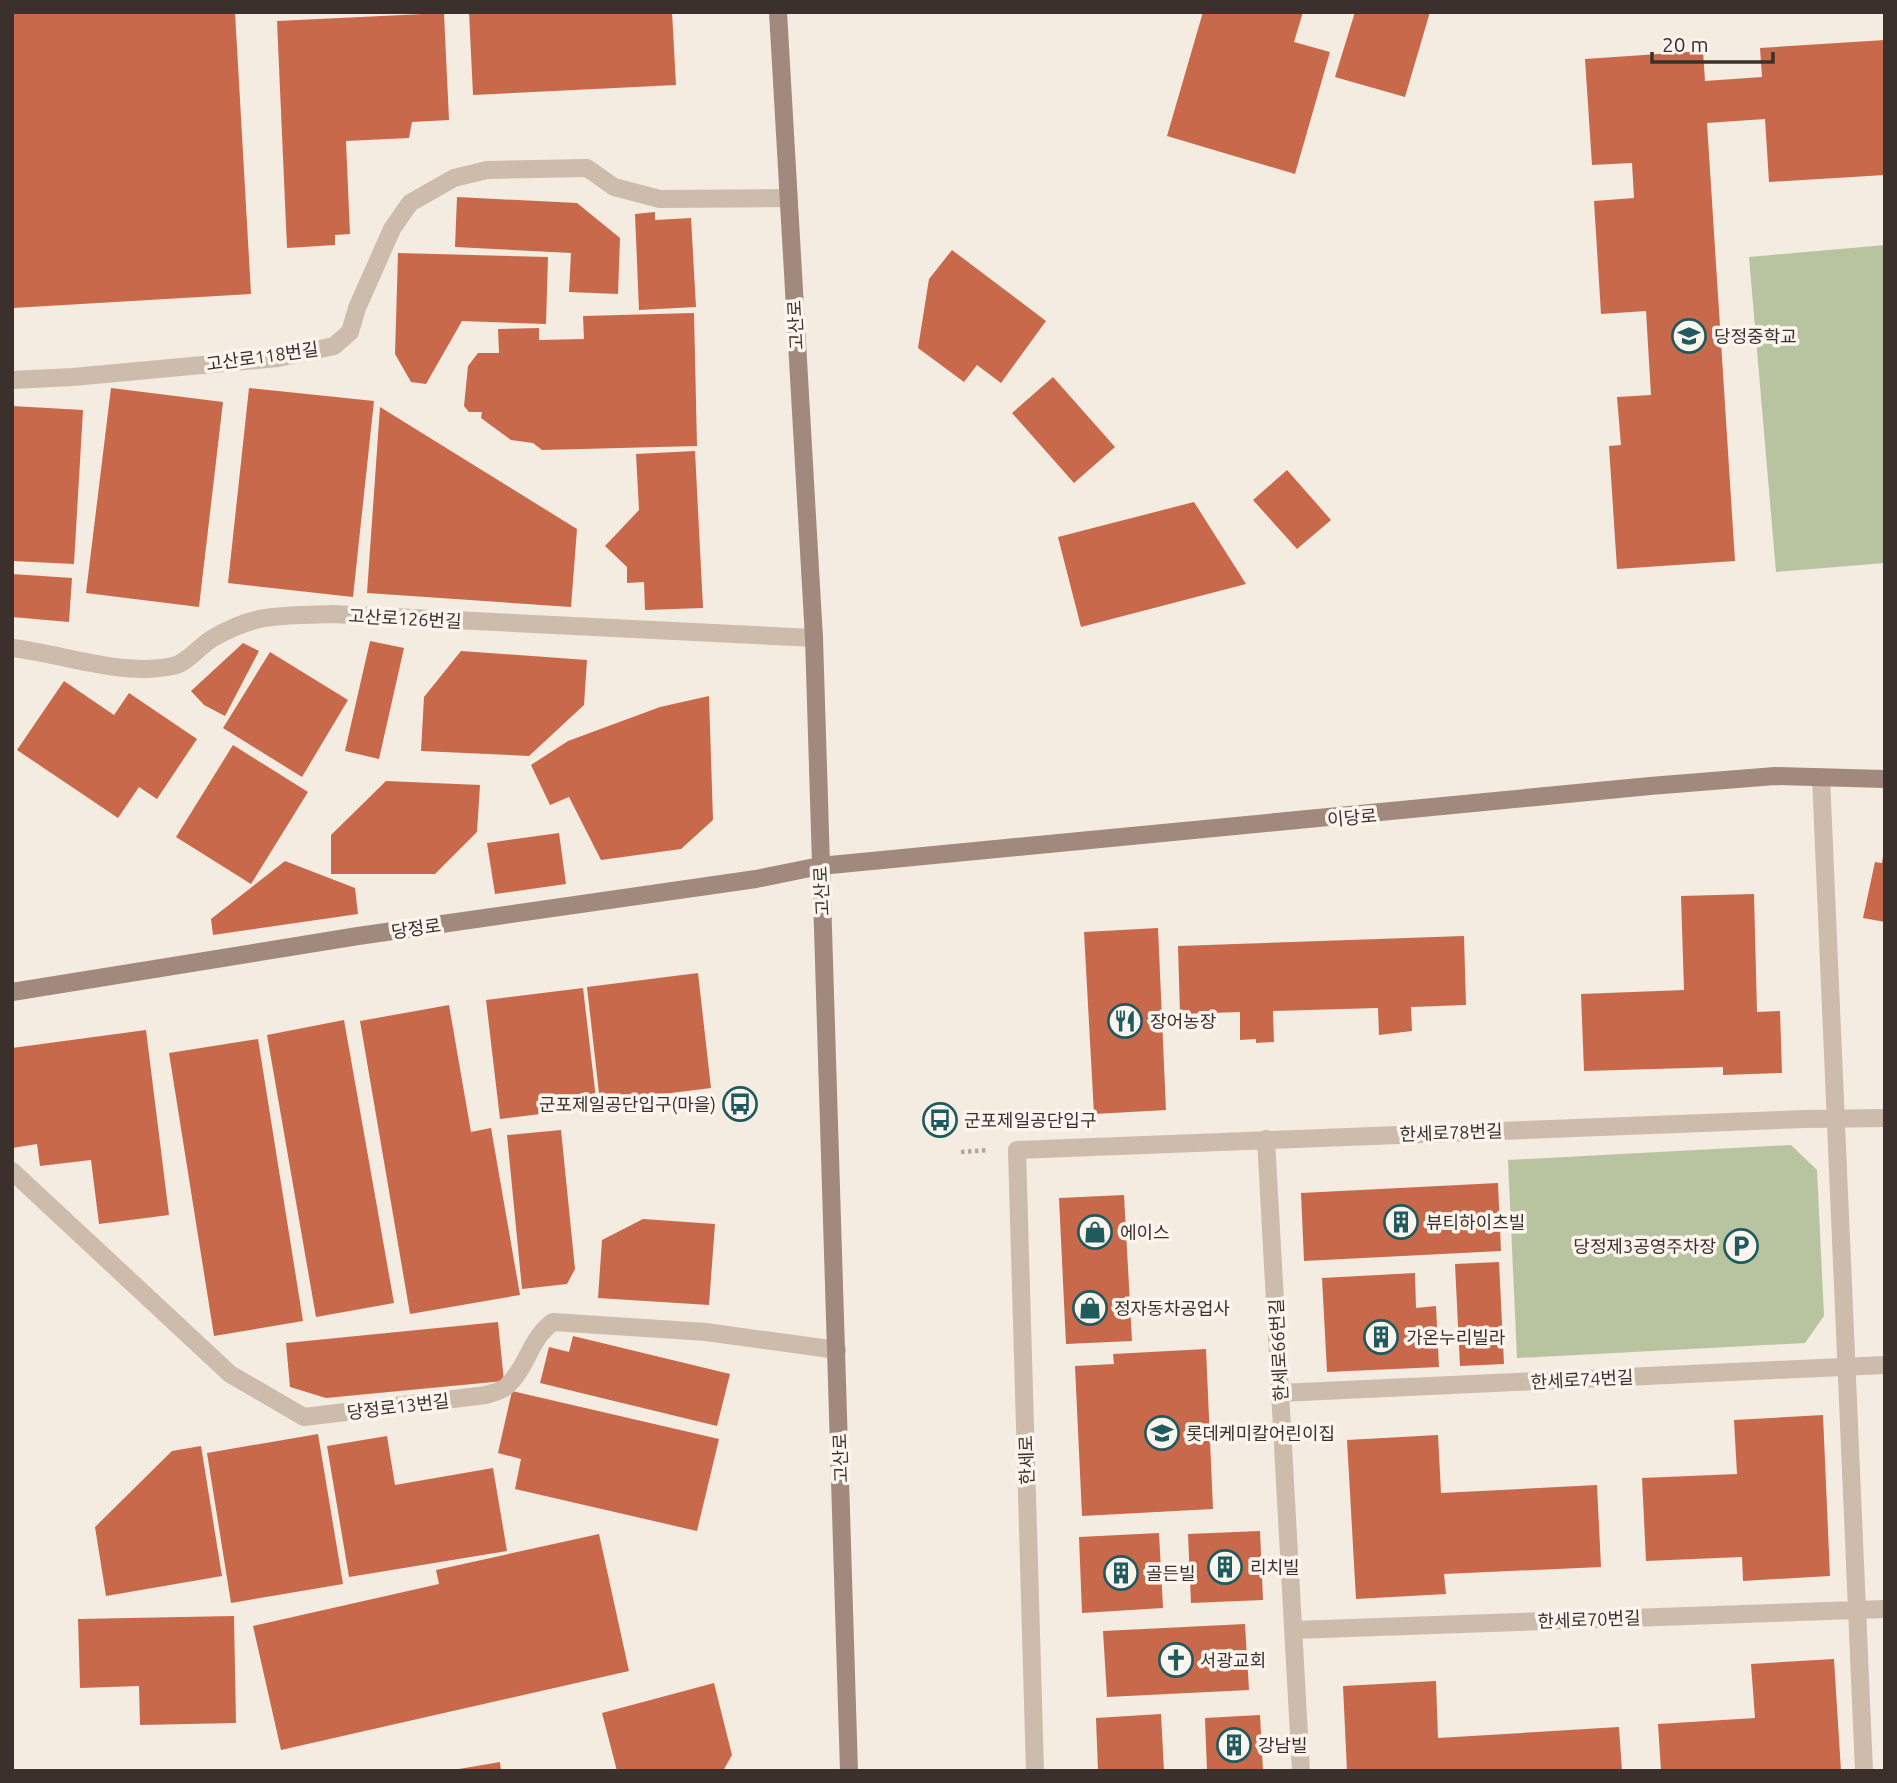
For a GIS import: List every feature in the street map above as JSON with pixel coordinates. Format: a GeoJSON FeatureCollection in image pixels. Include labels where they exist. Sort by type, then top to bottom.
{"type":"FeatureCollection","features":[{"type":"Feature","properties":{"kind":"street","name":"고산로"},"geometry":{"type":"LineString","coordinates":[[778,12],[814,638],[820,866],[829,1043],[849,1771]]}},
{"type":"Feature","properties":{"kind":"street","name":"고산로118번길"},"geometry":{"type":"LineString","coordinates":[[12,380],[278,358],[334,346],[350,332],[357,308],[392,229],[410,203],[454,178],[487,170],[587,168],[614,187],[660,199],[787,198]]}},
{"type":"Feature","properties":{"kind":"street","name":"고산로126번길"},"geometry":{"type":"LineString","coordinates":[[12,648],[107,666],[161,668],[178,665],[211,639],[259,616],[332,614],[814,638]]}},
{"type":"Feature","properties":{"kind":"street","name":"이당로"},"geometry":{"type":"LineString","coordinates":[[820,866],[1650,786],[1775,776],[1885,779]]}},
{"type":"Feature","properties":{"kind":"street"},"geometry":{"type":"LineString","coordinates":[[1821,777],[1864,1771]]}},
{"type":"Feature","properties":{"kind":"street","name":"당정로"},"geometry":{"type":"LineString","coordinates":[[12,992],[358,936],[756,879],[820,866]]}},
{"type":"Feature","properties":{"kind":"street","name":"한세로78번길"},"geometry":{"type":"LineString","coordinates":[[1017,1150],[1885,1118]]}},
{"type":"Feature","properties":{"kind":"street","name":"한세로66번길"},"geometry":{"type":"LineString","coordinates":[[1266,1139],[1301,1771]]}},
{"type":"Feature","properties":{"kind":"street","name":"한세로"},"geometry":{"type":"LineString","coordinates":[[1017,1150],[1035,1771]]}},
{"type":"Feature","properties":{"kind":"street","name":"당정로13번길"},"geometry":{"type":"LineString","coordinates":[[12,1171],[230,1374],[304,1418],[486,1395],[506,1387],[523,1364],[540,1331],[552,1322],[706,1332],[837,1350]]}},
{"type":"Feature","properties":{"kind":"street","name":"한세로74번길"},"geometry":{"type":"LineString","coordinates":[[1280,1393],[1885,1365]]}},
{"type":"Feature","properties":{"kind":"street","name":"한세로70번길"},"geometry":{"type":"LineString","coordinates":[[1294,1630],[1885,1609]]}},
{"type":"Feature","properties":{"kind":"path"},"geometry":{"type":"LineString","coordinates":[[961,1152],[994,1150]]}},
{"type":"Feature","properties":{"kind":"green space"},"geometry":{"type":"Polygon","coordinates":[[[1885,245],[1885,563],[1776,572],[1749,257],[1885,245]]]}},
{"type":"Feature","properties":{"kind":"green space"},"geometry":{"type":"Polygon","coordinates":[[[1791,1145],[1817,1170],[1824,1316],[1805,1343],[1517,1358],[1508,1160],[1791,1145]]]}},
{"type":"Feature","properties":{"kind":"building"},"geometry":{"type":"Polygon","coordinates":[[[12,12],[235,12],[251,294],[13,308],[12,12]]]}},
{"type":"Feature","properties":{"kind":"building"},"geometry":{"type":"Polygon","coordinates":[[[469,12],[672,12],[676,85],[473,95],[469,12]]]}},
{"type":"Feature","properties":{"kind":"building"},"geometry":{"type":"Polygon","coordinates":[[[1203,12],[1303,12],[1294,42],[1330,52],[1295,174],[1167,136],[1203,12]]]}},
{"type":"Feature","properties":{"kind":"building"},"geometry":{"type":"Polygon","coordinates":[[[1355,12],[1430,12],[1405,97],[1335,77],[1355,12]]]}},
{"type":"Feature","properties":{"kind":"building"},"geometry":{"type":"Polygon","coordinates":[[[444,13],[449,120],[412,122],[409,138],[346,141],[350,234],[335,235],[335,245],[287,248],[277,21],[444,13]]]}},
{"type":"Feature","properties":{"kind":"building"},"geometry":{"type":"Polygon","coordinates":[[[1885,40],[1885,175],[1769,182],[1765,119],[1707,123],[1735,561],[1617,569],[1609,446],[1621,445],[1617,397],[1651,395],[1646,311],[1601,314],[1594,201],[1634,198],[1632,163],[1592,165],[1585,59],[1703,51],[1705,81],[1762,77],[1760,48],[1885,40]]]}},
{"type":"Feature","properties":{"kind":"building"},"geometry":{"type":"Polygon","coordinates":[[[457,197],[577,203],[620,238],[618,294],[569,292],[571,253],[455,247],[457,197]]]}},
{"type":"Feature","properties":{"kind":"building"},"geometry":{"type":"Polygon","coordinates":[[[655,212],[655,220],[691,218],[696,307],[639,310],[635,214],[655,212]]]}},
{"type":"Feature","properties":{"kind":"building"},"geometry":{"type":"Polygon","coordinates":[[[952,250],[1046,321],[1001,383],[977,365],[964,382],[918,348],[929,279],[952,250]]]}},
{"type":"Feature","properties":{"kind":"building"},"geometry":{"type":"Polygon","coordinates":[[[398,253],[548,257],[546,324],[462,321],[426,384],[411,382],[395,354],[398,253]]]}},
{"type":"Feature","properties":{"kind":"building"},"geometry":{"type":"Polygon","coordinates":[[[694,313],[697,446],[542,450],[533,443],[511,440],[481,418],[482,412],[469,412],[464,406],[468,366],[478,353],[499,353],[498,329],[539,328],[539,340],[584,339],[583,316],[694,313]]]}},
{"type":"Feature","properties":{"kind":"building"},"geometry":{"type":"Polygon","coordinates":[[[1053,377],[1115,447],[1074,483],[1012,413],[1053,377]]]}},
{"type":"Feature","properties":{"kind":"building"},"geometry":{"type":"Polygon","coordinates":[[[111,388],[223,402],[199,607],[86,593],[111,388]]]}},
{"type":"Feature","properties":{"kind":"building"},"geometry":{"type":"Polygon","coordinates":[[[249,388],[374,401],[353,597],[228,583],[249,388]]]}},
{"type":"Feature","properties":{"kind":"building"},"geometry":{"type":"Polygon","coordinates":[[[12,406],[83,410],[74,564],[12,561],[12,406]]]}},
{"type":"Feature","properties":{"kind":"building"},"geometry":{"type":"Polygon","coordinates":[[[380,407],[577,529],[571,607],[367,593],[380,407]]]}},
{"type":"Feature","properties":{"kind":"building"},"geometry":{"type":"Polygon","coordinates":[[[695,451],[703,608],[645,610],[644,582],[627,583],[627,567],[605,546],[639,510],[636,454],[695,451]]]}},
{"type":"Feature","properties":{"kind":"building"},"geometry":{"type":"Polygon","coordinates":[[[1287,470],[1331,520],[1297,549],[1253,500],[1287,470]]]}},
{"type":"Feature","properties":{"kind":"building"},"geometry":{"type":"Polygon","coordinates":[[[1194,502],[1246,584],[1081,627],[1058,537],[1194,502]]]}},
{"type":"Feature","properties":{"kind":"building"},"geometry":{"type":"Polygon","coordinates":[[[12,574],[72,578],[69,622],[12,617],[12,574]]]}},
{"type":"Feature","properties":{"kind":"building"},"geometry":{"type":"Polygon","coordinates":[[[370,641],[404,648],[379,759],[345,751],[370,641]]]}},
{"type":"Feature","properties":{"kind":"building"},"geometry":{"type":"Polygon","coordinates":[[[243,643],[259,651],[225,716],[204,705],[191,691],[243,643]]]}},
{"type":"Feature","properties":{"kind":"building"},"geometry":{"type":"Polygon","coordinates":[[[461,651],[587,660],[584,705],[529,756],[421,751],[424,697],[461,651]]]}},
{"type":"Feature","properties":{"kind":"building"},"geometry":{"type":"Polygon","coordinates":[[[270,652],[348,700],[302,777],[223,728],[270,652]]]}},
{"type":"Feature","properties":{"kind":"building"},"geometry":{"type":"Polygon","coordinates":[[[64,681],[114,715],[129,693],[197,739],[157,799],[139,787],[118,818],[17,750],[64,681]]]}},
{"type":"Feature","properties":{"kind":"building"},"geometry":{"type":"Polygon","coordinates":[[[709,696],[713,820],[681,849],[601,860],[569,797],[550,805],[531,765],[568,741],[660,707],[709,696]]]}},
{"type":"Feature","properties":{"kind":"building"},"geometry":{"type":"Polygon","coordinates":[[[233,745],[308,792],[251,884],[176,837],[233,745]]]}},
{"type":"Feature","properties":{"kind":"building"},"geometry":{"type":"Polygon","coordinates":[[[386,781],[480,785],[477,832],[435,874],[331,874],[331,835],[386,781]]]}},
{"type":"Feature","properties":{"kind":"building"},"geometry":{"type":"Polygon","coordinates":[[[559,833],[566,884],[495,894],[487,843],[559,833]]]}},
{"type":"Feature","properties":{"kind":"building"},"geometry":{"type":"Polygon","coordinates":[[[1883,856],[1885,922],[1863,918],[1875,862],[1882,863],[1883,856]]]}},
{"type":"Feature","properties":{"kind":"building"},"geometry":{"type":"Polygon","coordinates":[[[285,861],[355,888],[358,914],[213,935],[211,919],[285,861]]]}},
{"type":"Feature","properties":{"kind":"building"},"geometry":{"type":"Polygon","coordinates":[[[1754,894],[1757,1012],[1780,1011],[1782,1073],[1723,1075],[1723,1067],[1584,1071],[1581,994],[1684,990],[1681,896],[1754,894]]]}},
{"type":"Feature","properties":{"kind":"building","name":"장어농장"},"geometry":{"type":"Polygon","coordinates":[[[1158,928],[1166,1110],[1094,1114],[1084,932],[1158,928]]]}},
{"type":"Feature","properties":{"kind":"building"},"geometry":{"type":"Polygon","coordinates":[[[1464,936],[1466,1005],[1411,1007],[1412,1031],[1379,1035],[1378,1008],[1273,1011],[1274,1042],[1256,1043],[1256,1039],[1240,1040],[1240,1012],[1180,1014],[1178,946],[1464,936]]]}},
{"type":"Feature","properties":{"kind":"building"},"geometry":{"type":"Polygon","coordinates":[[[698,973],[711,1088],[600,1102],[587,987],[698,973]]]}},
{"type":"Feature","properties":{"kind":"building"},"geometry":{"type":"Polygon","coordinates":[[[583,988],[597,1107],[500,1119],[486,1000],[583,988]]]}},
{"type":"Feature","properties":{"kind":"building"},"geometry":{"type":"Polygon","coordinates":[[[449,1005],[471,1132],[491,1128],[520,1295],[410,1314],[360,1021],[449,1005]]]}},
{"type":"Feature","properties":{"kind":"building"},"geometry":{"type":"Polygon","coordinates":[[[344,1020],[394,1303],[316,1317],[267,1035],[344,1020]]]}},
{"type":"Feature","properties":{"kind":"building"},"geometry":{"type":"Polygon","coordinates":[[[146,1030],[169,1215],[99,1224],[91,1160],[40,1166],[37,1144],[12,1148],[12,1048],[146,1030]]]}},
{"type":"Feature","properties":{"kind":"building"},"geometry":{"type":"Polygon","coordinates":[[[258,1039],[303,1321],[214,1336],[169,1053],[258,1039]]]}},
{"type":"Feature","properties":{"kind":"building"},"geometry":{"type":"Polygon","coordinates":[[[561,1130],[575,1269],[567,1284],[522,1289],[507,1135],[561,1130]]]}},
{"type":"Feature","properties":{"kind":"building","name":"뷰티하이츠빌"},"geometry":{"type":"Polygon","coordinates":[[[1498,1183],[1501,1251],[1304,1261],[1301,1193],[1498,1183]]]}},
{"type":"Feature","properties":{"kind":"building"},"geometry":{"type":"Polygon","coordinates":[[[1124,1195],[1132,1341],[1066,1344],[1059,1198],[1124,1195]]]}},
{"type":"Feature","properties":{"kind":"building"},"geometry":{"type":"Polygon","coordinates":[[[643,1219],[715,1224],[709,1305],[598,1298],[602,1240],[643,1219]]]}},
{"type":"Feature","properties":{"kind":"building"},"geometry":{"type":"Polygon","coordinates":[[[1499,1262],[1504,1364],[1460,1366],[1455,1264],[1499,1262]]]}},
{"type":"Feature","properties":{"kind":"building","name":"가온누리빌라"},"geometry":{"type":"Polygon","coordinates":[[[1415,1273],[1416,1308],[1436,1306],[1439,1367],[1327,1372],[1322,1278],[1415,1273]]]}},
{"type":"Feature","properties":{"kind":"building"},"geometry":{"type":"Polygon","coordinates":[[[498,1322],[504,1381],[326,1398],[290,1387],[286,1343],[498,1322]]]}},
{"type":"Feature","properties":{"kind":"building"},"geometry":{"type":"Polygon","coordinates":[[[573,1336],[730,1374],[717,1426],[540,1383],[549,1347],[569,1352],[573,1336]]]}},
{"type":"Feature","properties":{"kind":"building","name":"롯데케미칼어린이집"},"geometry":{"type":"Polygon","coordinates":[[[1206,1349],[1213,1509],[1082,1516],[1075,1366],[1114,1364],[1113,1354],[1206,1349]]]}},
{"type":"Feature","properties":{"kind":"building"},"geometry":{"type":"Polygon","coordinates":[[[512,1391],[719,1439],[697,1531],[515,1489],[521,1459],[498,1453],[512,1391]]]}},
{"type":"Feature","properties":{"kind":"building"},"geometry":{"type":"Polygon","coordinates":[[[1823,1415],[1830,1576],[1743,1581],[1742,1557],[1646,1561],[1642,1478],[1737,1474],[1734,1420],[1823,1415]]]}},
{"type":"Feature","properties":{"kind":"building"},"geometry":{"type":"Polygon","coordinates":[[[318,1434],[343,1584],[231,1603],[207,1453],[318,1434]]]}},
{"type":"Feature","properties":{"kind":"building"},"geometry":{"type":"Polygon","coordinates":[[[1438,1435],[1441,1493],[1597,1485],[1601,1567],[1444,1574],[1446,1594],[1356,1599],[1347,1440],[1438,1435]]]}},
{"type":"Feature","properties":{"kind":"building"},"geometry":{"type":"Polygon","coordinates":[[[387,1436],[395,1485],[493,1468],[507,1551],[349,1577],[327,1446],[387,1436]]]}},
{"type":"Feature","properties":{"kind":"building"},"geometry":{"type":"Polygon","coordinates":[[[201,1446],[222,1576],[106,1596],[95,1527],[172,1451],[201,1446]]]}},
{"type":"Feature","properties":{"kind":"building","name":"리치빌"},"geometry":{"type":"Polygon","coordinates":[[[1260,1531],[1263,1600],[1191,1603],[1188,1534],[1260,1531]]]}},
{"type":"Feature","properties":{"kind":"building","name":"골든빌"},"geometry":{"type":"Polygon","coordinates":[[[1159,1533],[1163,1608],[1082,1613],[1079,1537],[1159,1533]]]}},
{"type":"Feature","properties":{"kind":"building"},"geometry":{"type":"Polygon","coordinates":[[[599,1534],[629,1671],[281,1750],[253,1626],[439,1584],[436,1570],[599,1534]]]}},
{"type":"Feature","properties":{"kind":"building"},"geometry":{"type":"Polygon","coordinates":[[[234,1616],[236,1723],[140,1725],[139,1686],[80,1688],[78,1619],[234,1616]]]}},
{"type":"Feature","properties":{"kind":"building","name":"서광교회"},"geometry":{"type":"Polygon","coordinates":[[[1245,1624],[1249,1690],[1107,1697],[1103,1631],[1245,1624]]]}},
{"type":"Feature","properties":{"kind":"building"},"geometry":{"type":"Polygon","coordinates":[[[1834,1659],[1841,1771],[1661,1771],[1658,1724],[1755,1718],[1751,1664],[1834,1659]]]}},
{"type":"Feature","properties":{"kind":"building"},"geometry":{"type":"Polygon","coordinates":[[[1436,1681],[1438,1738],[1619,1727],[1622,1771],[1347,1771],[1343,1686],[1436,1681]]]}},
{"type":"Feature","properties":{"kind":"building"},"geometry":{"type":"Polygon","coordinates":[[[714,1683],[732,1755],[723,1771],[617,1771],[602,1713],[714,1683]]]}},
{"type":"Feature","properties":{"kind":"building"},"geometry":{"type":"Polygon","coordinates":[[[1161,1714],[1164,1771],[1098,1771],[1096,1718],[1161,1714]]]}},
{"type":"Feature","properties":{"kind":"building","name":"강남빌"},"geometry":{"type":"Polygon","coordinates":[[[1260,1715],[1263,1771],[1207,1771],[1205,1718],[1260,1715]]]}},
{"type":"Feature","properties":{"kind":"building"},"geometry":{"type":"Polygon","coordinates":[[[500,1762],[501,1771],[459,1771],[459,1769],[500,1762]]]}},
{"type":"Feature","properties":{"kind":"place","name":"당정중학교"},"geometry":{"type":"Point","coordinates":[1689,336]}},
{"type":"Feature","properties":{"kind":"place","name":"장어농장"},"geometry":{"type":"Point","coordinates":[1125,1021]}},
{"type":"Feature","properties":{"kind":"place","name":"군포제일공단입구(마을)"},"geometry":{"type":"Point","coordinates":[740,1104]}},
{"type":"Feature","properties":{"kind":"place","name":"군포제일공단입구"},"geometry":{"type":"Point","coordinates":[940,1120]}},
{"type":"Feature","properties":{"kind":"place","name":"뷰티하이츠빌"},"geometry":{"type":"Point","coordinates":[1401,1222]}},
{"type":"Feature","properties":{"kind":"place","name":"에이스"},"geometry":{"type":"Point","coordinates":[1095,1232]}},
{"type":"Feature","properties":{"kind":"place","name":"당정제3공영주차장"},"geometry":{"type":"Point","coordinates":[1741,1246]}},
{"type":"Feature","properties":{"kind":"place","name":"정자동차공업사"},"geometry":{"type":"Point","coordinates":[1090,1308]}},
{"type":"Feature","properties":{"kind":"place","name":"가온누리빌라"},"geometry":{"type":"Point","coordinates":[1381,1337]}},
{"type":"Feature","properties":{"kind":"place","name":"롯데케미칼어린이집"},"geometry":{"type":"Point","coordinates":[1162,1433]}},
{"type":"Feature","properties":{"kind":"place","name":"리치빌"},"geometry":{"type":"Point","coordinates":[1225,1567]}},
{"type":"Feature","properties":{"kind":"place","name":"골든빌"},"geometry":{"type":"Point","coordinates":[1121,1573]}},
{"type":"Feature","properties":{"kind":"place","name":"서광교회"},"geometry":{"type":"Point","coordinates":[1176,1660]}},
{"type":"Feature","properties":{"kind":"place","name":"강남빌"},"geometry":{"type":"Point","coordinates":[1234,1745]}}]}
